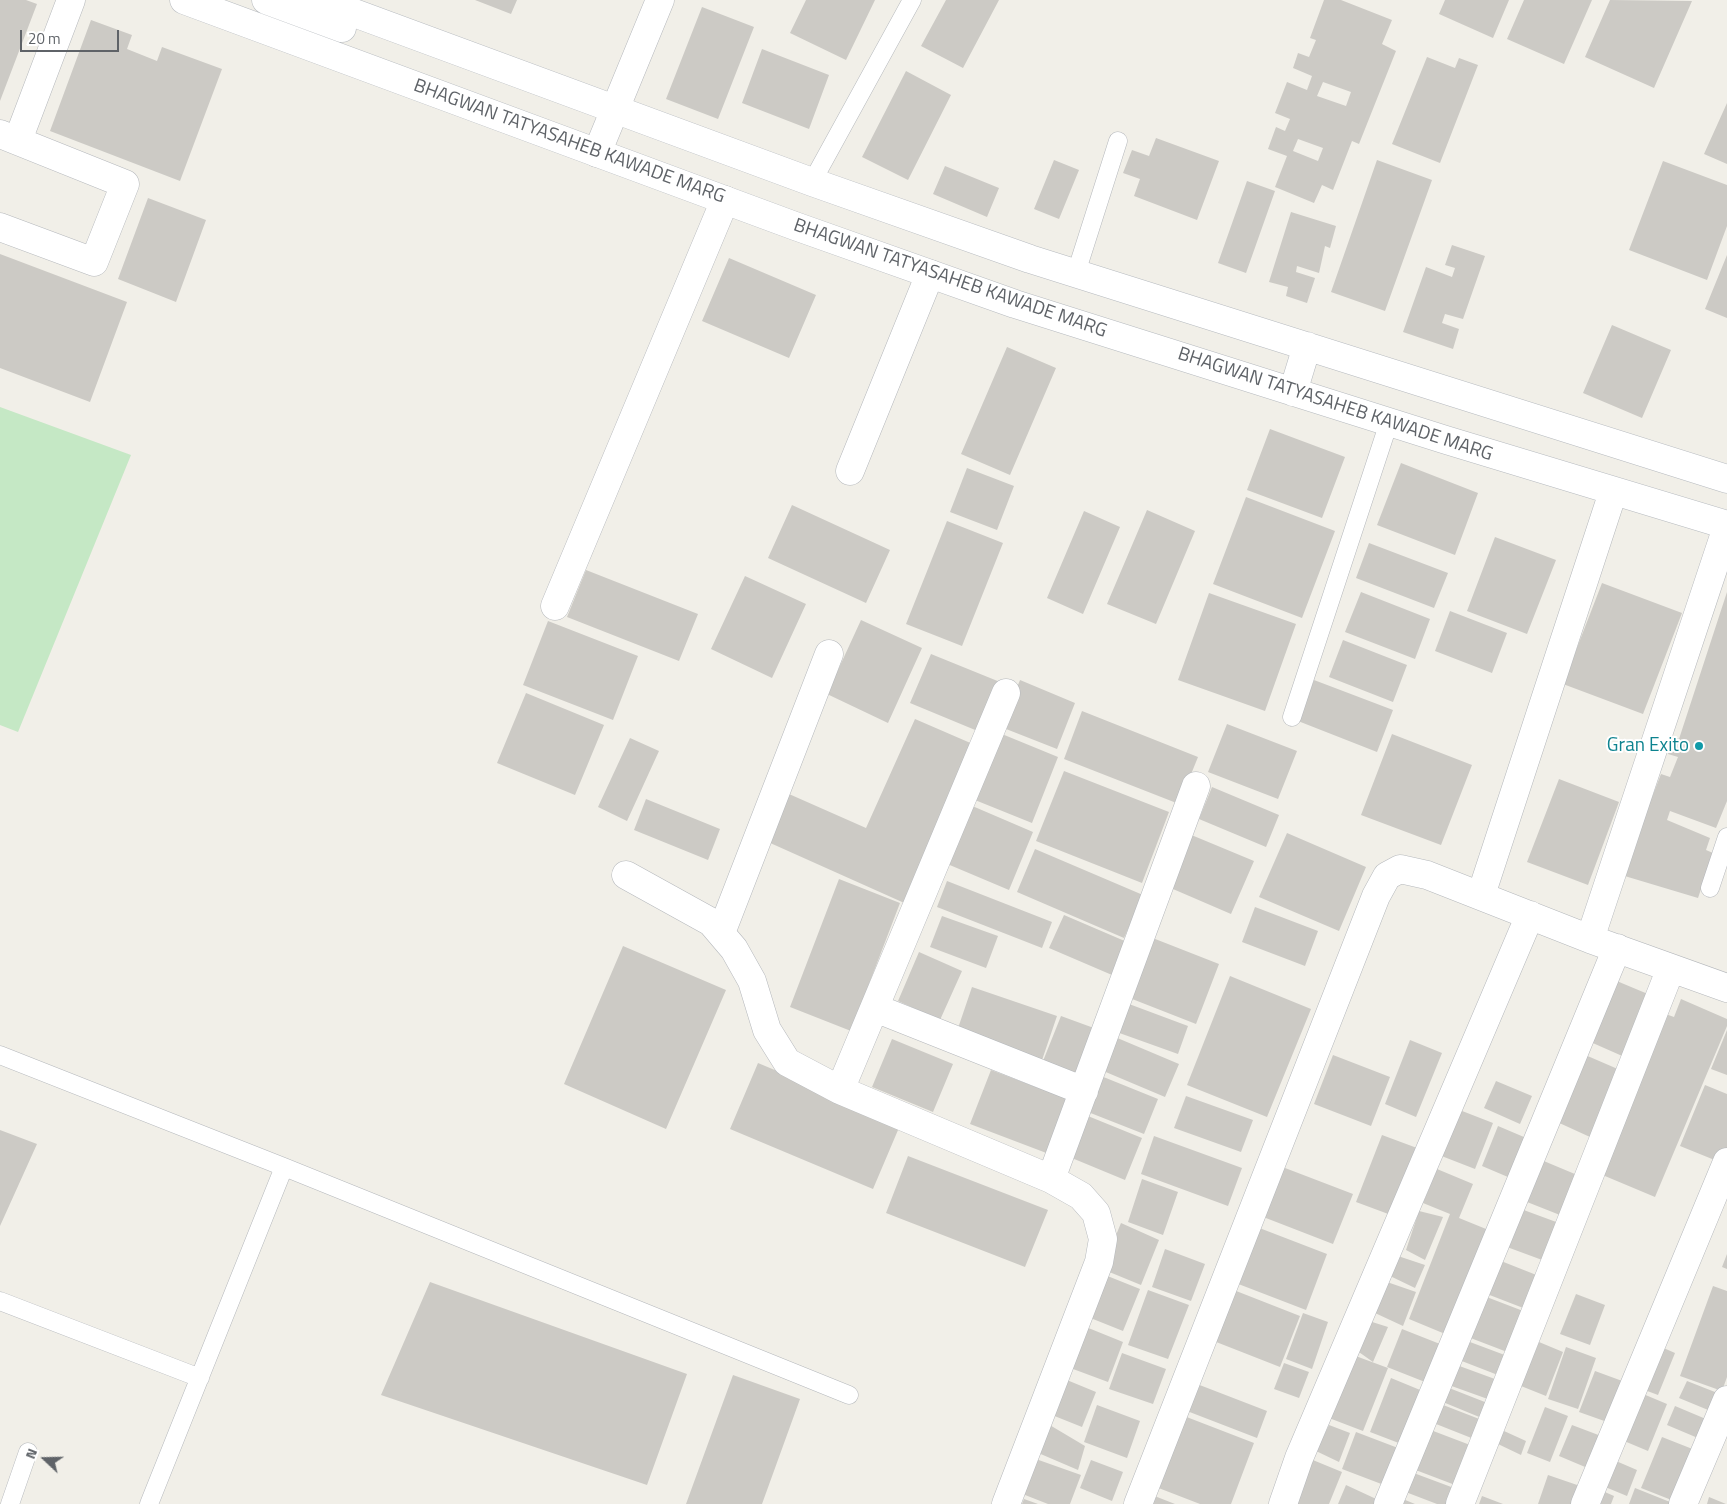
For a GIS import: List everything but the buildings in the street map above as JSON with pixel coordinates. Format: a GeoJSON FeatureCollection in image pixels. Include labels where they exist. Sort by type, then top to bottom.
{"type":"FeatureCollection","features":[{"type":"Feature","properties":{"kind":"street"},"geometry":{"type":"LineString","coordinates":[[0,227],[94,262],[126,184],[9,137],[71,0]]}},
{"type":"Feature","properties":{"kind":"street","name":"BHAGWAN TATYASAHEB KAWADE MARG"},"geometry":{"type":"LineString","coordinates":[[184,0],[725,200],[1015,304],[1727,526]]}},
{"type":"Feature","properties":{"kind":"street"},"geometry":{"type":"LineString","coordinates":[[266,0],[475,77],[580,96]]}},
{"type":"Feature","properties":{"kind":"street"},"geometry":{"type":"LineString","coordinates":[[320,0],[812,182],[1076,273],[1727,479]]}},
{"type":"Feature","properties":{"kind":"street"},"geometry":{"type":"LineString","coordinates":[[597,153],[660,0]]}},
{"type":"Feature","properties":{"kind":"street"},"geometry":{"type":"LineString","coordinates":[[555,606],[725,200]]}},
{"type":"Feature","properties":{"kind":"street"},"geometry":{"type":"LineString","coordinates":[[850,470],[930,274]]}},
{"type":"Feature","properties":{"kind":"street"},"geometry":{"type":"LineString","coordinates":[[1293,392],[1307,346]]}},
{"type":"Feature","properties":{"kind":"street"},"geometry":{"type":"LineString","coordinates":[[1481,896],[1614,492]]}},
{"type":"Feature","properties":{"kind":"street"},"geometry":{"type":"LineString","coordinates":[[1590,940],[1727,526]]}},
{"type":"Feature","properties":{"kind":"street"},"geometry":{"type":"LineString","coordinates":[[721,933],[829,654]]}},
{"type":"Feature","properties":{"kind":"street"},"geometry":{"type":"LineString","coordinates":[[840,1090],[1006,692]]}},
{"type":"Feature","properties":{"kind":"street"},"geometry":{"type":"LineString","coordinates":[[1051,1179],[1196,786]]}},
{"type":"Feature","properties":{"kind":"street"},"geometry":{"type":"LineString","coordinates":[[1138,1504],[1376,896],[1387,876],[1400,869],[1427,874],[1590,940],[1727,988]]}},
{"type":"Feature","properties":{"kind":"street"},"geometry":{"type":"LineString","coordinates":[[626,875],[711,922],[734,948],[752,981],[767,1030],[787,1062],[840,1090],[1051,1179],[1080,1196],[1096,1213],[1103,1239],[1100,1262],[1006,1504]]}},
{"type":"Feature","properties":{"kind":"street"},"geometry":{"type":"LineString","coordinates":[[1283,1504],[1303,1449],[1530,915]]}},
{"type":"Feature","properties":{"kind":"street"},"geometry":{"type":"LineString","coordinates":[[1388,1504],[1617,948]]}},
{"type":"Feature","properties":{"kind":"street"},"geometry":{"type":"LineString","coordinates":[[1460,1504],[1671,968]]}},
{"type":"Feature","properties":{"kind":"street"},"geometry":{"type":"LineString","coordinates":[[875,1008],[1084,1091]]}},
{"type":"Feature","properties":{"kind":"street"},"geometry":{"type":"LineString","coordinates":[[1585,1504],[1727,1162]]}},
{"type":"Feature","properties":{"kind":"street"},"geometry":{"type":"LineString","coordinates":[[1683,1504],[1727,1400]]}},
{"type":"Feature","properties":{"kind":"lane"},"geometry":{"type":"LineString","coordinates":[[812,182],[912,0]]}},
{"type":"Feature","properties":{"kind":"lane"},"geometry":{"type":"LineString","coordinates":[[1076,273],[1118,141]]}},
{"type":"Feature","properties":{"kind":"lane"},"geometry":{"type":"LineString","coordinates":[[1292,718],[1389,422]]}},
{"type":"Feature","properties":{"kind":"lane"},"geometry":{"type":"LineString","coordinates":[[1710,888],[1727,837]]}},
{"type":"Feature","properties":{"kind":"lane"},"geometry":{"type":"LineString","coordinates":[[0,1055],[284,1166],[849,1395]]}},
{"type":"Feature","properties":{"kind":"lane"},"geometry":{"type":"LineString","coordinates":[[149,1504],[284,1166]]}},
{"type":"Feature","properties":{"kind":"lane"},"geometry":{"type":"LineString","coordinates":[[0,1301],[200,1378]]}},
{"type":"Feature","properties":{"kind":"lane"},"geometry":{"type":"LineString","coordinates":[[10,1504],[28,1452]]}},
{"type":"Feature","properties":{"kind":"green space"},"geometry":{"type":"Polygon","coordinates":[[[0,407],[131,455],[18,732],[0,725],[0,407]]]}},
{"type":"Feature","properties":{"kind":"place","name":"Gran Exito"},"geometry":{"type":"Point","coordinates":[1699,746]}}]}
